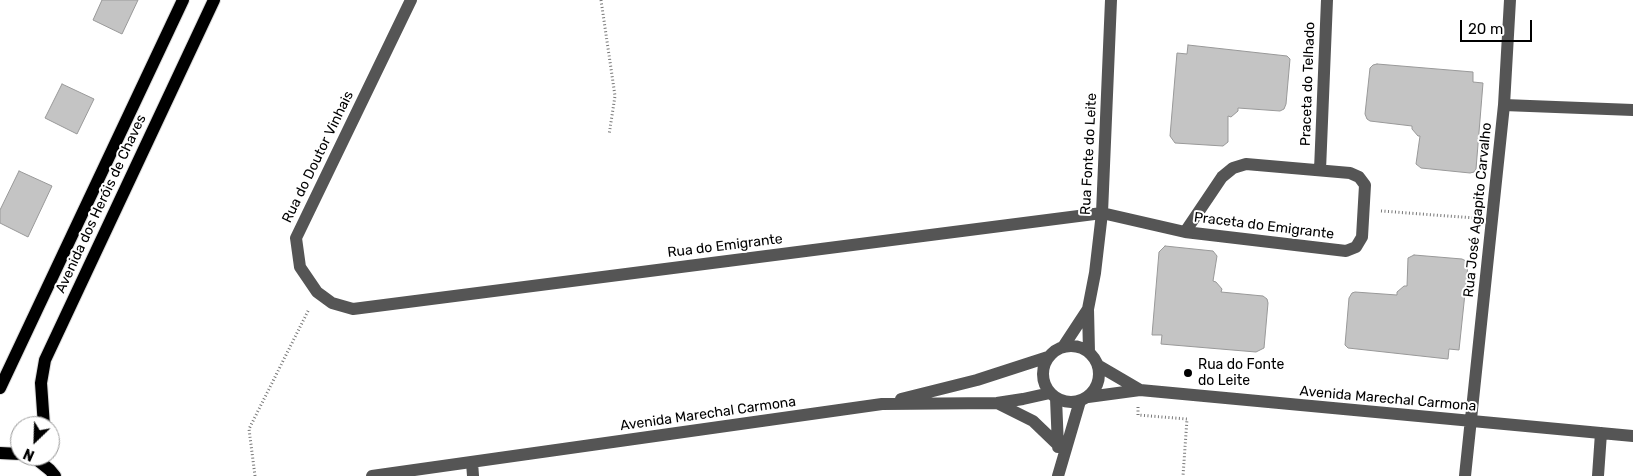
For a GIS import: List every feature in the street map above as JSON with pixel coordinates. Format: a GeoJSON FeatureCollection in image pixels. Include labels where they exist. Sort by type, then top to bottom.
{"type":"FeatureCollection","features":[{"type":"Feature","properties":{"kind":"main road","name":"Avenida dos Heróis de Chaves"},"geometry":{"type":"LineString","coordinates":[[0,388],[183,0]]}},
{"type":"Feature","properties":{"kind":"main road","name":"Avenida dos Heróis de Chaves"},"geometry":{"type":"LineString","coordinates":[[43,416],[41,383],[45,360],[214,0]]}},
{"type":"Feature","properties":{"kind":"street","name":"Rua do Doutor Vinhais"},"geometry":{"type":"LineString","coordinates":[[353,309],[332,302],[318,292],[300,267],[296,238],[410,0]]}},
{"type":"Feature","properties":{"kind":"street","name":"Rua Fonte do Leite"},"geometry":{"type":"LineString","coordinates":[[1088,309],[1095,273],[1102,213],[1111,0]]}},
{"type":"Feature","properties":{"kind":"street","name":"Praceta do Telhado"},"geometry":{"type":"LineString","coordinates":[[1320,170],[1327,0]]}},
{"type":"Feature","properties":{"kind":"street","name":"Rua José Agapito Carvalho"},"geometry":{"type":"LineString","coordinates":[[1465,476],[1504,105],[1510,0]]}},
{"type":"Feature","properties":{"kind":"street"},"geometry":{"type":"LineString","coordinates":[[1504,105],[1633,110]]}},
{"type":"Feature","properties":{"kind":"street","name":"Praceta do Emigrante"},"geometry":{"type":"LineString","coordinates":[[1102,213],[1185,232],[1346,251],[1356,246],[1362,237],[1365,185],[1359,177],[1350,173],[1246,164],[1233,168],[1222,177],[1185,232]]}},
{"type":"Feature","properties":{"kind":"street","name":"Rua do Emigrante"},"geometry":{"type":"LineString","coordinates":[[353,309],[1102,213]]}},
{"type":"Feature","properties":{"kind":"street"},"geometry":{"type":"LineString","coordinates":[[1063,347],[1088,309]]}},
{"type":"Feature","properties":{"kind":"street"},"geometry":{"type":"LineString","coordinates":[[1088,309],[1089,352]]}},
{"type":"Feature","properties":{"kind":"street"},"geometry":{"type":"LineString","coordinates":[[1059,473],[1053,395],[1045,384],[1043,375],[1044,366],[1054,351],[1063,347],[1081,347],[1089,352],[1099,366],[1140,390]]}},
{"type":"Feature","properties":{"kind":"street"},"geometry":{"type":"LineString","coordinates":[[882,404],[969,382],[1048,358]]}},
{"type":"Feature","properties":{"kind":"street"},"geometry":{"type":"LineString","coordinates":[[1059,473],[1084,399],[1094,391],[1098,383],[1099,366]]}},
{"type":"Feature","properties":{"kind":"street"},"geometry":{"type":"LineString","coordinates":[[1053,395],[1072,402],[1140,390]]}},
{"type":"Feature","properties":{"kind":"street","name":"Avenida Marechal Carmona"},"geometry":{"type":"LineString","coordinates":[[1140,390],[1633,436]]}},
{"type":"Feature","properties":{"kind":"street","name":"Avenida Marechal Carmona"},"geometry":{"type":"LineString","coordinates":[[372,476],[882,404],[997,403],[1053,395]]}},
{"type":"Feature","properties":{"kind":"street"},"geometry":{"type":"LineString","coordinates":[[997,403],[1033,421],[1058,445]]}},
{"type":"Feature","properties":{"kind":"street"},"geometry":{"type":"LineString","coordinates":[[1598,476],[1601,434]]}},
{"type":"Feature","properties":{"kind":"street"},"geometry":{"type":"LineString","coordinates":[[472,462],[473,476]]}},
{"type":"Feature","properties":{"kind":"path"},"geometry":{"type":"LineString","coordinates":[[601,0],[615,96],[609,135]]}},
{"type":"Feature","properties":{"kind":"path"},"geometry":{"type":"LineString","coordinates":[[1363,210],[1492,219]]}},
{"type":"Feature","properties":{"kind":"path"},"geometry":{"type":"LineString","coordinates":[[255,476],[249,429],[318,292]]}},
{"type":"Feature","properties":{"kind":"path"},"geometry":{"type":"LineString","coordinates":[[1140,390],[1138,415],[1187,419],[1183,476]]}},
{"type":"Feature","properties":{"kind":"building"},"geometry":{"type":"Polygon","coordinates":[[[102,0],[138,0],[122,34],[93,20],[102,0]]]}},
{"type":"Feature","properties":{"kind":"building"},"geometry":{"type":"Polygon","coordinates":[[[1188,45],[1287,56],[1290,59],[1284,109],[1280,111],[1238,108],[1238,111],[1231,117],[1228,116],[1228,142],[1223,146],[1175,143],[1170,136],[1177,53],[1187,54],[1188,45]]]}},
{"type":"Feature","properties":{"kind":"building"},"geometry":{"type":"Polygon","coordinates":[[[1377,64],[1473,72],[1473,82],[1483,83],[1476,169],[1474,172],[1421,168],[1416,164],[1420,136],[1412,129],[1412,126],[1370,121],[1367,119],[1365,114],[1370,68],[1377,64]]]}},
{"type":"Feature","properties":{"kind":"building"},"geometry":{"type":"Polygon","coordinates":[[[62,84],[94,99],[77,134],[45,118],[62,84]]]}},
{"type":"Feature","properties":{"kind":"building"},"geometry":{"type":"Polygon","coordinates":[[[19,171],[52,186],[28,237],[0,223],[0,210],[19,171]]]}},
{"type":"Feature","properties":{"kind":"building"},"geometry":{"type":"Polygon","coordinates":[[[1165,246],[1213,251],[1217,256],[1213,281],[1222,289],[1221,292],[1263,296],[1267,299],[1264,348],[1256,352],[1161,344],[1162,335],[1152,335],[1159,252],[1165,246]]]}},
{"type":"Feature","properties":{"kind":"building"},"geometry":{"type":"Polygon","coordinates":[[[1414,255],[1462,259],[1468,265],[1459,350],[1449,349],[1448,359],[1348,348],[1345,345],[1349,298],[1352,293],[1397,295],[1397,292],[1404,286],[1407,286],[1408,258],[1414,255]]]}},
{"type":"Feature","properties":{"kind":"place","name":"Rua do Fonte do Leite"},"geometry":{"type":"Point","coordinates":[1188,373]}}]}
